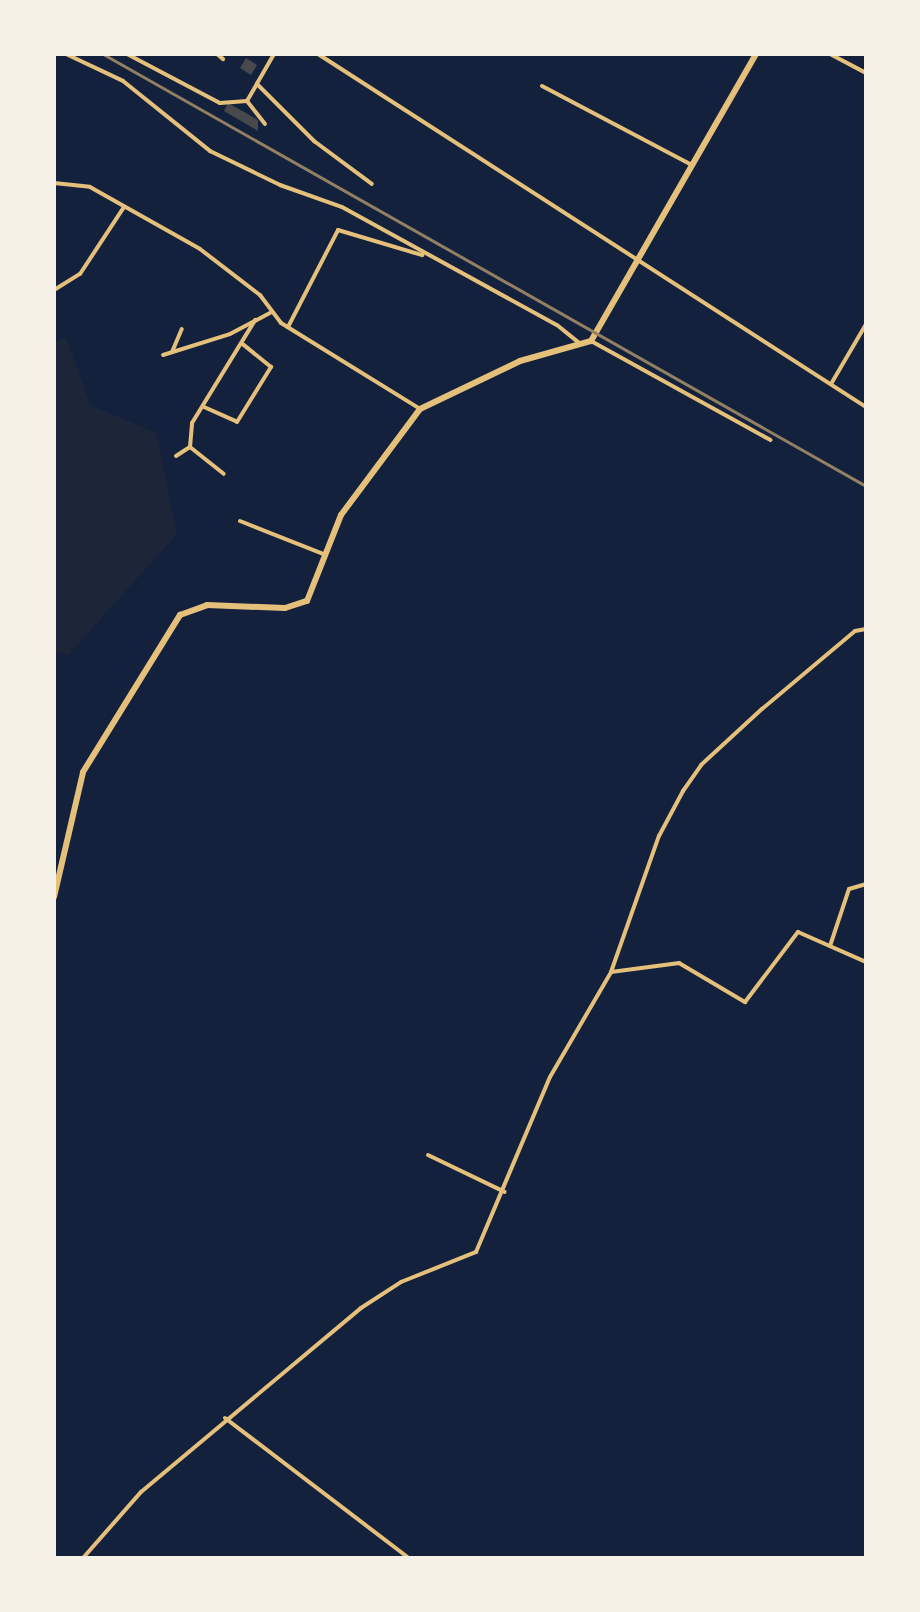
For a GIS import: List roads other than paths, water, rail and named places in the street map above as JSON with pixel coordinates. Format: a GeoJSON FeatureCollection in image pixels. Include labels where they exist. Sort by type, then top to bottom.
{"type":"FeatureCollection","features":[{"type":"Feature","properties":{"kind":"main road"},"geometry":{"type":"LineString","coordinates":[[54,897],[83,772],[174,622],[207,605],[285,608],[307,601],[362,482],[420,409],[520,361],[591,341],[639,265],[756,54]]}},
{"type":"Feature","properties":{"kind":"street"},"geometry":{"type":"LineString","coordinates":[[66,54],[123,81],[210,151],[280,185],[342,207],[557,325],[579,343]]}},
{"type":"Feature","properties":{"kind":"street"},"geometry":{"type":"LineString","coordinates":[[127,54],[220,103],[247,101]]}},
{"type":"Feature","properties":{"kind":"street"},"geometry":{"type":"LineString","coordinates":[[217,54],[223,59]]}},
{"type":"Feature","properties":{"kind":"street"},"geometry":{"type":"LineString","coordinates":[[247,101],[274,54]]}},
{"type":"Feature","properties":{"kind":"street"},"geometry":{"type":"LineString","coordinates":[[318,54],[639,265],[866,407]]}},
{"type":"Feature","properties":{"kind":"street"},"geometry":{"type":"LineString","coordinates":[[830,54],[866,73]]}},
{"type":"Feature","properties":{"kind":"street"},"geometry":{"type":"LineString","coordinates":[[257,84],[314,141],[372,184]]}},
{"type":"Feature","properties":{"kind":"street"},"geometry":{"type":"LineString","coordinates":[[542,86],[695,165]]}},
{"type":"Feature","properties":{"kind":"street"},"geometry":{"type":"LineString","coordinates":[[247,101],[265,124]]}},
{"type":"Feature","properties":{"kind":"street"},"geometry":{"type":"LineString","coordinates":[[54,183],[90,187],[222,264],[260,295],[270,313],[288,327],[420,409]]}},
{"type":"Feature","properties":{"kind":"street"},"geometry":{"type":"LineString","coordinates":[[54,290],[80,274],[124,207]]}},
{"type":"Feature","properties":{"kind":"street"},"geometry":{"type":"LineString","coordinates":[[288,327],[338,230],[428,256]]}},
{"type":"Feature","properties":{"kind":"street"},"geometry":{"type":"LineString","coordinates":[[163,355],[230,334],[270,313]]}},
{"type":"Feature","properties":{"kind":"street"},"geometry":{"type":"LineString","coordinates":[[190,447],[192,423],[255,320]]}},
{"type":"Feature","properties":{"kind":"street"},"geometry":{"type":"LineString","coordinates":[[831,385],[866,324]]}},
{"type":"Feature","properties":{"kind":"street"},"geometry":{"type":"LineString","coordinates":[[172,352],[182,329]]}},
{"type":"Feature","properties":{"kind":"street"},"geometry":{"type":"LineString","coordinates":[[591,341],[770,440]]}},
{"type":"Feature","properties":{"kind":"street"},"geometry":{"type":"LineString","coordinates":[[204,407],[237,422],[271,367],[243,344]]}},
{"type":"Feature","properties":{"kind":"street"},"geometry":{"type":"LineString","coordinates":[[176,456],[190,447]]}},
{"type":"Feature","properties":{"kind":"street"},"geometry":{"type":"LineString","coordinates":[[190,447],[224,474]]}},
{"type":"Feature","properties":{"kind":"street"},"geometry":{"type":"LineString","coordinates":[[240,521],[326,555]]}},
{"type":"Feature","properties":{"kind":"street"},"geometry":{"type":"LineString","coordinates":[[83,1558],[141,1492],[225,1418],[361,1308],[401,1282],[476,1252],[505,1192],[550,1077],[611,972],[659,836],[701,765],[855,631],[866,629]]}},
{"type":"Feature","properties":{"kind":"street"},"geometry":{"type":"LineString","coordinates":[[830,946],[849,889],[866,884]]}},
{"type":"Feature","properties":{"kind":"street"},"geometry":{"type":"LineString","coordinates":[[611,972],[679,963],[745,1002],[794,934],[805,933],[866,962]]}},
{"type":"Feature","properties":{"kind":"street"},"geometry":{"type":"LineString","coordinates":[[428,1155],[505,1192]]}},
{"type":"Feature","properties":{"kind":"street"},"geometry":{"type":"LineString","coordinates":[[225,1418],[409,1558]]}},
{"type":"Feature","properties":{"kind":"railway"},"geometry":{"type":"LineString","coordinates":[[103,54],[866,486]]}}]}
